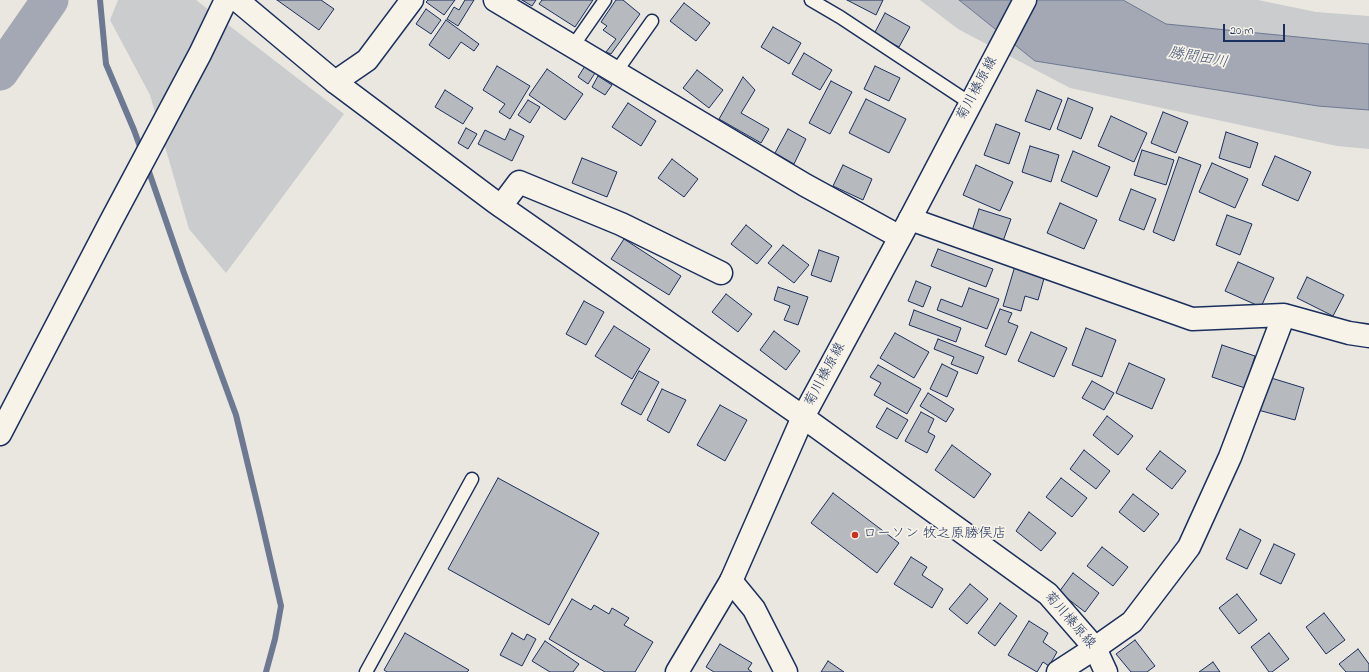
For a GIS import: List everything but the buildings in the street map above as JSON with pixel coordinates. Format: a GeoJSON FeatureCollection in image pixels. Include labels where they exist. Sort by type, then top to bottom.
{"type":"FeatureCollection","features":[{"type":"Feature","properties":{"kind":"street"},"geometry":{"type":"LineString","coordinates":[[0,434],[110,221],[200,54],[226,0]]}},
{"type":"Feature","properties":{"kind":"street"},"geometry":{"type":"LineString","coordinates":[[237,0],[335,82],[501,206],[803,417],[731,581],[677,672]]}},
{"type":"Feature","properties":{"kind":"street"},"geometry":{"type":"LineString","coordinates":[[335,82],[367,60],[412,0]]}},
{"type":"Feature","properties":{"kind":"street"},"geometry":{"type":"LineString","coordinates":[[495,0],[805,185],[905,228],[1192,318],[1284,315],[1349,333],[1369,336]]}},
{"type":"Feature","properties":{"kind":"street","name":"菊川榛原線"},"geometry":{"type":"LineString","coordinates":[[1025,0],[991,62],[905,228],[803,417],[1048,594],[1095,648],[1106,672]]}},
{"type":"Feature","properties":{"kind":"street"},"geometry":{"type":"LineString","coordinates":[[501,206],[519,182],[621,224],[721,273]]}},
{"type":"Feature","properties":{"kind":"street"},"geometry":{"type":"LineString","coordinates":[[1058,672],[1132,622],[1189,547],[1230,457],[1284,315]]}},
{"type":"Feature","properties":{"kind":"street"},"geometry":{"type":"LineString","coordinates":[[731,581],[754,609],[786,672]]}},
{"type":"Feature","properties":{"kind":"lane"},"geometry":{"type":"LineString","coordinates":[[573,46],[605,0]]}},
{"type":"Feature","properties":{"kind":"lane"},"geometry":{"type":"LineString","coordinates":[[811,0],[840,17],[970,103]]}},
{"type":"Feature","properties":{"kind":"lane"},"geometry":{"type":"LineString","coordinates":[[616,72],[652,21]]}},
{"type":"Feature","properties":{"kind":"lane"},"geometry":{"type":"LineString","coordinates":[[366,672],[472,479]]}},
{"type":"Feature","properties":{"kind":"shaded area"},"geometry":{"type":"Polygon","coordinates":[[[118,0],[196,0],[344,114],[226,273],[189,229],[150,95],[110,20],[118,0]]]}},
{"type":"Feature","properties":{"kind":"shaded area"},"geometry":{"type":"Polygon","coordinates":[[[920,0],[1258,0],[1316,12],[1369,16],[1369,149],[1337,146],[1070,88],[958,29],[920,0]]]}},
{"type":"Feature","properties":{"kind":"water","name":"勝間田川"},"geometry":{"type":"Polygon","coordinates":[[[959,0],[1123,0],[1166,24],[1369,44],[1369,110],[1318,106],[1035,61],[959,0]]]}},
{"type":"Feature","properties":{"kind":"waterway"},"geometry":{"type":"LineString","coordinates":[[0,72],[50,0]]}},
{"type":"Feature","properties":{"kind":"waterway"},"geometry":{"type":"LineString","coordinates":[[100,0],[106,64],[142,152]]}},
{"type":"Feature","properties":{"kind":"waterway"},"geometry":{"type":"LineString","coordinates":[[147,166],[236,415],[260,515],[281,606],[275,639],[266,672]]}},
{"type":"Feature","properties":{"kind":"place","name":"ローソン 牧之原勝俣店"},"geometry":{"type":"Point","coordinates":[855,535]}}]}
